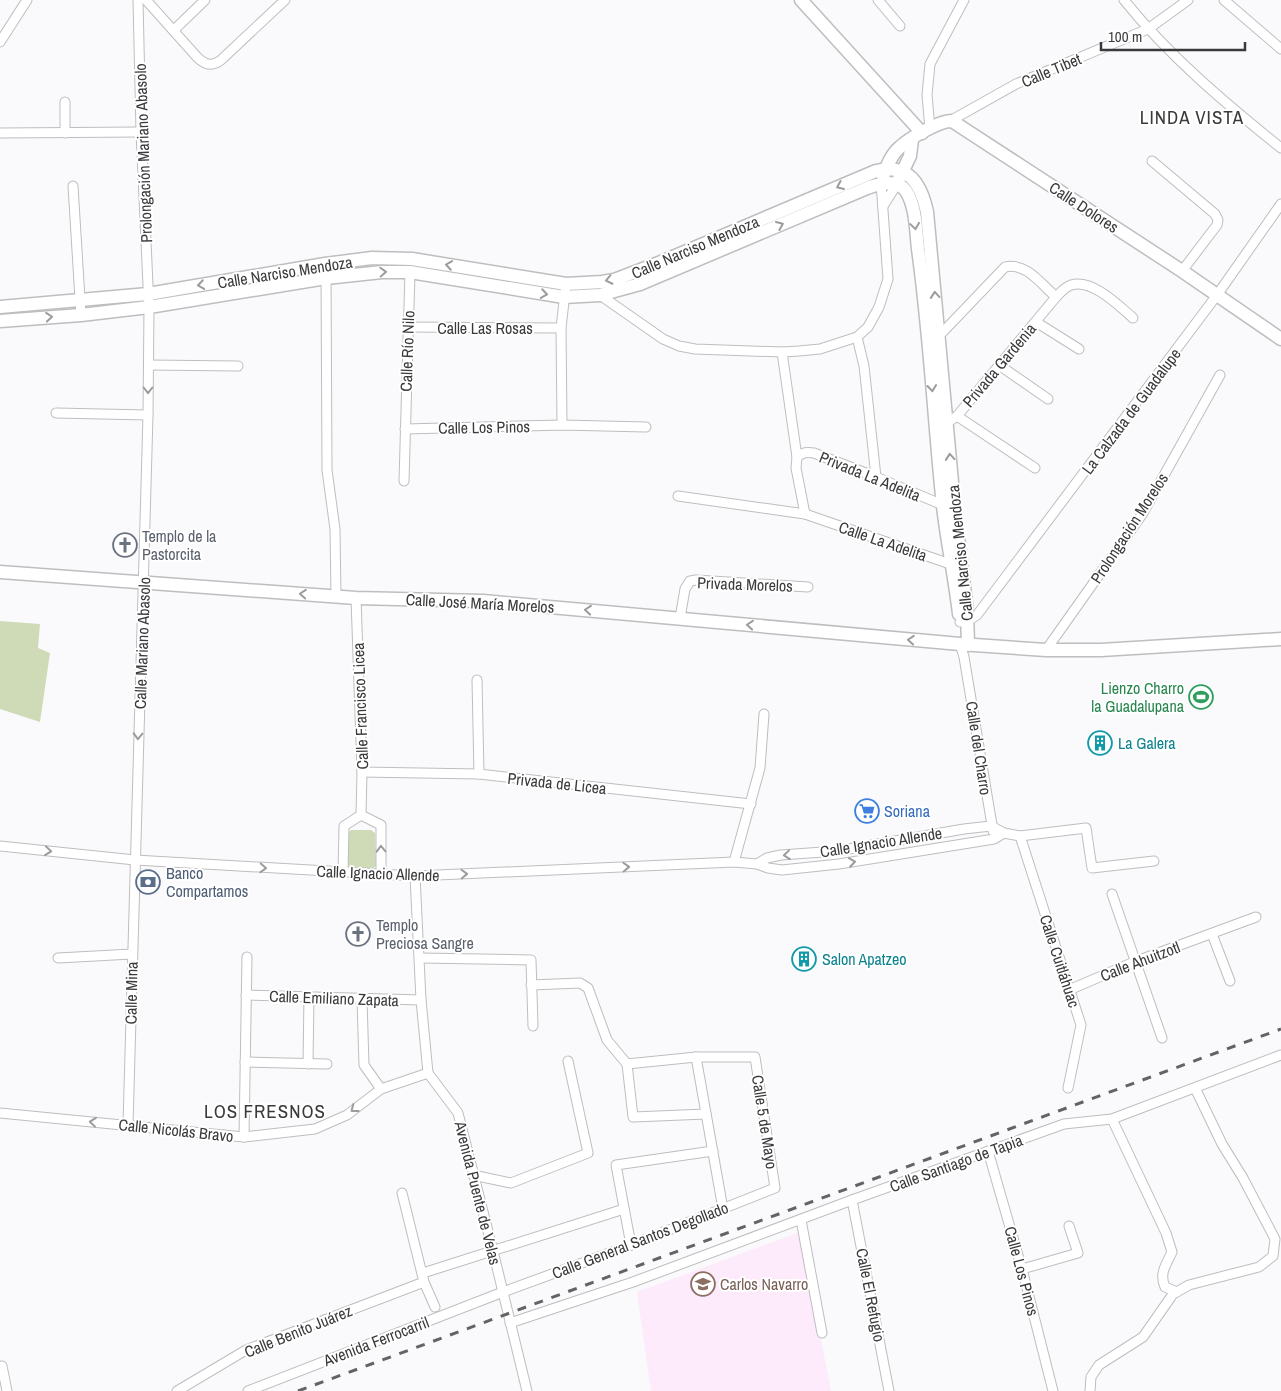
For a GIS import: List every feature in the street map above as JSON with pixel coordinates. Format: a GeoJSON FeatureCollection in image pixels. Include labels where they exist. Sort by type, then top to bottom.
{"type":"FeatureCollection","features":[{"type":"Feature","properties":{"kind":"street"},"geometry":{"type":"LineString","coordinates":[[0,42],[27,0]]}},
{"type":"Feature","properties":{"kind":"street","name":"Prolongación Mariano Abasolo"},"geometry":{"type":"LineString","coordinates":[[138,0],[141,132],[149,300]]}},
{"type":"Feature","properties":{"kind":"street"},"geometry":{"type":"LineString","coordinates":[[146,0],[202,61],[212,65],[221,60],[285,0]]}},
{"type":"Feature","properties":{"kind":"street"},"geometry":{"type":"LineString","coordinates":[[174,30],[206,0]]}},
{"type":"Feature","properties":{"kind":"street"},"geometry":{"type":"LineString","coordinates":[[801,0],[921,134]]}},
{"type":"Feature","properties":{"kind":"street"},"geometry":{"type":"LineString","coordinates":[[878,0],[900,26]]}},
{"type":"Feature","properties":{"kind":"street"},"geometry":{"type":"LineString","coordinates":[[883,206],[897,184],[921,134],[927,101],[930,64],[964,0]]}},
{"type":"Feature","properties":{"kind":"street"},"geometry":{"type":"LineString","coordinates":[[1124,0],[1148,29],[1219,96],[1281,148]]}},
{"type":"Feature","properties":{"kind":"street","name":"Calle Tibet"},"geometry":{"type":"LineString","coordinates":[[881,183],[892,156],[899,147],[1016,84],[1148,29],[1188,0]]}},
{"type":"Feature","properties":{"kind":"street"},"geometry":{"type":"LineString","coordinates":[[1224,0],[1281,49]]}},
{"type":"Feature","properties":{"kind":"street"},"geometry":{"type":"LineString","coordinates":[[65,102],[65,133]]}},
{"type":"Feature","properties":{"kind":"street","name":"Calle Dolores"},"geometry":{"type":"LineString","coordinates":[[950,121],[984,141],[1182,271],[1281,339]]}},
{"type":"Feature","properties":{"kind":"street"},"geometry":{"type":"LineString","coordinates":[[0,133],[141,132]]}},
{"type":"Feature","properties":{"kind":"street"},"geometry":{"type":"LineString","coordinates":[[1152,161],[1215,214],[1218,220],[1217,225],[1182,271]]}},
{"type":"Feature","properties":{"kind":"street"},"geometry":{"type":"LineString","coordinates":[[886,168],[903,171]]}},
{"type":"Feature","properties":{"kind":"street","name":"Calle Narciso Mendoza"},"geometry":{"type":"LineString","coordinates":[[0,321],[81,314],[325,264],[372,258],[412,260],[565,290],[628,275],[886,168]]}},
{"type":"Feature","properties":{"kind":"street","name":"Calle Narciso Mendoza"},"geometry":{"type":"LineString","coordinates":[[903,171],[918,184],[925,204],[927,269],[947,421],[943,506],[968,619],[964,649]]}},
{"type":"Feature","properties":{"kind":"street"},"geometry":{"type":"LineString","coordinates":[[600,295],[663,339],[679,346],[695,349],[782,352],[820,349],[856,337],[868,327],[880,307],[886,290],[888,266],[880,192],[881,183]]}},
{"type":"Feature","properties":{"kind":"street","name":"Calle Narciso Mendoza"},"geometry":{"type":"LineString","coordinates":[[0,307],[80,301],[149,300],[382,272],[410,272],[600,295],[640,284],[881,183],[897,184],[903,187],[910,200],[927,269],[938,337],[947,421],[956,566]]}},
{"type":"Feature","properties":{"kind":"street"},"geometry":{"type":"LineString","coordinates":[[72,186],[81,314]]}},
{"type":"Feature","properties":{"kind":"street","name":"La Calzada de Guadalupe"},"geometry":{"type":"LineString","coordinates":[[968,619],[1217,295],[1281,204]]}},
{"type":"Feature","properties":{"kind":"street"},"geometry":{"type":"LineString","coordinates":[[325,264],[327,470],[335,530],[336,596]]}},
{"type":"Feature","properties":{"kind":"street"},"geometry":{"type":"LineString","coordinates":[[938,337],[1004,267],[1013,265],[1023,267],[1056,297],[1069,286],[1084,284],[1106,295],[1133,318]]}},
{"type":"Feature","properties":{"kind":"street","name":"Calle Río Nilo"},"geometry":{"type":"LineString","coordinates":[[404,481],[410,272]]}},
{"type":"Feature","properties":{"kind":"street"},"geometry":{"type":"LineString","coordinates":[[562,426],[561,328],[565,290]]}},
{"type":"Feature","properties":{"kind":"street","name":"Privada Gardenia"},"geometry":{"type":"LineString","coordinates":[[947,421],[999,365],[1056,297]]}},
{"type":"Feature","properties":{"kind":"street","name":"Calle Mariano Abasolo"},"geometry":{"type":"LineString","coordinates":[[135,860],[144,583],[149,300]]}},
{"type":"Feature","properties":{"kind":"street"},"geometry":{"type":"LineString","coordinates":[[1036,322],[1079,349]]}},
{"type":"Feature","properties":{"kind":"street","name":"Calle Las Rosas"},"geometry":{"type":"LineString","coordinates":[[408,327],[561,328]]}},
{"type":"Feature","properties":{"kind":"street"},"geometry":{"type":"LineString","coordinates":[[856,337],[864,366],[876,477]]}},
{"type":"Feature","properties":{"kind":"street"},"geometry":{"type":"LineString","coordinates":[[678,496],[805,514],[796,468],[797,457],[782,352]]}},
{"type":"Feature","properties":{"kind":"street"},"geometry":{"type":"LineString","coordinates":[[149,364],[238,366]]}},
{"type":"Feature","properties":{"kind":"street"},"geometry":{"type":"LineString","coordinates":[[999,365],[1048,398]]}},
{"type":"Feature","properties":{"kind":"street","name":"Prolongación Morelos"},"geometry":{"type":"LineString","coordinates":[[1046,650],[1144,513],[1220,375]]}},
{"type":"Feature","properties":{"kind":"street"},"geometry":{"type":"LineString","coordinates":[[56,413],[148,414]]}},
{"type":"Feature","properties":{"kind":"street"},"geometry":{"type":"LineString","coordinates":[[947,421],[1035,468]]}},
{"type":"Feature","properties":{"kind":"street","name":"Calle Los Pinos"},"geometry":{"type":"LineString","coordinates":[[405,430],[562,426],[646,427]]}},
{"type":"Feature","properties":{"kind":"street","name":"Privada La Adelita"},"geometry":{"type":"LineString","coordinates":[[797,457],[802,453],[814,453],[943,506]]}},
{"type":"Feature","properties":{"kind":"street","name":"Calle La Adelita"},"geometry":{"type":"LineString","coordinates":[[805,514],[956,566]]}},
{"type":"Feature","properties":{"kind":"street","name":"Calle José María Morelos"},"geometry":{"type":"LineString","coordinates":[[0,572],[356,598],[483,601],[680,618],[964,649]]}},
{"type":"Feature","properties":{"kind":"street","name":"Privada Morelos"},"geometry":{"type":"LineString","coordinates":[[680,618],[685,589],[690,581],[808,587]]}},
{"type":"Feature","properties":{"kind":"street","name":"Calle Francisco Licea"},"geometry":{"type":"LineString","coordinates":[[356,598],[362,772],[360,815]]}},
{"type":"Feature","properties":{"kind":"street"},"geometry":{"type":"LineString","coordinates":[[964,649],[1101,650],[1281,639]]}},
{"type":"Feature","properties":{"kind":"street","name":"Calle del Charro"},"geometry":{"type":"LineString","coordinates":[[964,649],[994,839]]}},
{"type":"Feature","properties":{"kind":"street"},"geometry":{"type":"LineString","coordinates":[[477,680],[479,774]]}},
{"type":"Feature","properties":{"kind":"street"},"geometry":{"type":"LineString","coordinates":[[734,862],[760,768],[764,714]]}},
{"type":"Feature","properties":{"kind":"street","name":"Privada de Licea"},"geometry":{"type":"LineString","coordinates":[[362,772],[479,774],[751,804]]}},
{"type":"Feature","properties":{"kind":"street"},"geometry":{"type":"LineString","coordinates":[[343,873],[344,826],[360,815],[381,826],[381,873]]}},
{"type":"Feature","properties":{"kind":"street"},"geometry":{"type":"LineString","coordinates":[[992,826],[1004,833],[1020,836],[1086,828],[1092,868],[1154,861]]}},
{"type":"Feature","properties":{"kind":"street","name":"Calle Ignacio Allende"},"geometry":{"type":"LineString","coordinates":[[757,864],[767,858],[837,851],[992,826]]}},
{"type":"Feature","properties":{"kind":"street","name":"Calle Ignacio Allende"},"geometry":{"type":"LineString","coordinates":[[0,846],[135,860],[415,876],[734,862],[757,864],[782,870],[839,864],[994,839],[1004,833]]}},
{"type":"Feature","properties":{"kind":"street","name":"Calle Cuitláhuac"},"geometry":{"type":"LineString","coordinates":[[1020,836],[1081,1025],[1068,1088]]}},
{"type":"Feature","properties":{"kind":"street","name":"Calle Mina"},"geometry":{"type":"LineString","coordinates":[[128,1125],[135,860]]}},
{"type":"Feature","properties":{"kind":"street"},"geometry":{"type":"LineString","coordinates":[[415,876],[421,1000],[428,1072]]}},
{"type":"Feature","properties":{"kind":"street"},"geometry":{"type":"LineString","coordinates":[[1112,894],[1134,962],[1162,1038]]}},
{"type":"Feature","properties":{"kind":"street","name":"Calle Ahuitzotl"},"geometry":{"type":"LineString","coordinates":[[1069,990],[1134,962],[1256,917]]}},
{"type":"Feature","properties":{"kind":"street"},"geometry":{"type":"LineString","coordinates":[[1212,934],[1230,981]]}},
{"type":"Feature","properties":{"kind":"street"},"geometry":{"type":"LineString","coordinates":[[58,958],[132,954]]}},
{"type":"Feature","properties":{"kind":"street"},"geometry":{"type":"LineString","coordinates":[[244,1137],[247,957]]}},
{"type":"Feature","properties":{"kind":"street"},"geometry":{"type":"LineString","coordinates":[[420,958],[530,960],[533,1026]]}},
{"type":"Feature","properties":{"kind":"street"},"geometry":{"type":"LineString","coordinates":[[531,985],[580,983],[588,988],[606,1040],[627,1064],[633,1116],[706,1114]]}},
{"type":"Feature","properties":{"kind":"street","name":"Calle Emiliano Zapata"},"geometry":{"type":"LineString","coordinates":[[246,995],[421,1000]]}},
{"type":"Feature","properties":{"kind":"street"},"geometry":{"type":"LineString","coordinates":[[308,1064],[309,997]]}},
{"type":"Feature","properties":{"kind":"street"},"geometry":{"type":"LineString","coordinates":[[362,999],[364,1065],[381,1089]]}},
{"type":"Feature","properties":{"kind":"street","name":"Calle Santiago de Tapia"},"geometry":{"type":"LineString","coordinates":[[510,1324],[633,1282],[852,1200],[1064,1124],[1112,1119],[1281,1055]]}},
{"type":"Feature","properties":{"kind":"street"},"geometry":{"type":"LineString","coordinates":[[627,1064],[696,1057],[724,1209]]}},
{"type":"Feature","properties":{"kind":"street","name":"Calle 5 de Mayo"},"geometry":{"type":"LineString","coordinates":[[696,1057],[755,1057],[775,1188]]}},
{"type":"Feature","properties":{"kind":"street"},"geometry":{"type":"LineString","coordinates":[[473,1175],[511,1183],[588,1153],[568,1060]]}},
{"type":"Feature","properties":{"kind":"street"},"geometry":{"type":"LineString","coordinates":[[246,1062],[327,1064]]}},
{"type":"Feature","properties":{"kind":"street","name":"Calle Nicolás Bravo"},"geometry":{"type":"LineString","coordinates":[[0,1113],[244,1137],[315,1129],[346,1115],[381,1089],[428,1072]]}},
{"type":"Feature","properties":{"kind":"street","name":"Avenida Puente de Velas"},"geometry":{"type":"LineString","coordinates":[[428,1072],[458,1113],[526,1391]]}},
{"type":"Feature","properties":{"kind":"street"},"geometry":{"type":"LineString","coordinates":[[1090,1391],[1091,1377],[1099,1365],[1143,1337],[1173,1294],[1189,1285],[1259,1266],[1273,1256],[1275,1239],[1243,1178],[1222,1144],[1195,1088]]}},
{"type":"Feature","properties":{"kind":"street"},"geometry":{"type":"LineString","coordinates":[[1112,1119],[1166,1233],[1172,1252],[1161,1279],[1165,1287],[1178,1292]]}},
{"type":"Feature","properties":{"kind":"street"},"geometry":{"type":"LineString","coordinates":[[632,1244],[616,1166],[713,1151]]}},
{"type":"Feature","properties":{"kind":"street","name":"Calle Los Pinos"},"geometry":{"type":"LineString","coordinates":[[988,1151],[1022,1269],[1053,1391]]}},
{"type":"Feature","properties":{"kind":"street","name":"Calle General Santos Degollado"},"geometry":{"type":"LineString","coordinates":[[503,1292],[775,1188]]}},
{"type":"Feature","properties":{"kind":"street"},"geometry":{"type":"LineString","coordinates":[[402,1192],[424,1277],[434,1307]]}},
{"type":"Feature","properties":{"kind":"street","name":"Calle El Refugio"},"geometry":{"type":"LineString","coordinates":[[852,1200],[889,1391]]}},
{"type":"Feature","properties":{"kind":"street","name":"Calle Benito Juárez"},"geometry":{"type":"LineString","coordinates":[[177,1391],[246,1350],[424,1277],[493,1251],[624,1208]]}},
{"type":"Feature","properties":{"kind":"street"},"geometry":{"type":"LineString","coordinates":[[801,1220],[822,1333]]}},
{"type":"Feature","properties":{"kind":"street"},"geometry":{"type":"LineString","coordinates":[[1022,1269],[1078,1253],[1069,1226]]}},
{"type":"Feature","properties":{"kind":"street","name":"Avenida Ferrocarril"},"geometry":{"type":"LineString","coordinates":[[248,1391],[503,1292]]}},
{"type":"Feature","properties":{"kind":"street"},"geometry":{"type":"LineString","coordinates":[[2,1366],[7,1391]]}},
{"type":"Feature","properties":{"kind":"shaded area"},"geometry":{"type":"Polygon","coordinates":[[[800,1232],[831,1391],[651,1391],[637,1292],[800,1232]]]}},
{"type":"Feature","properties":{"kind":"green space"},"geometry":{"type":"Polygon","coordinates":[[[0,621],[40,624],[38,648],[50,653],[40,722],[0,709],[0,621]]]}},
{"type":"Feature","properties":{"kind":"green space"},"geometry":{"type":"Polygon","coordinates":[[[351,830],[371,830],[375,833],[376,866],[371,870],[350,868],[347,862],[346,835],[351,830]]]}},
{"type":"Feature","properties":{"kind":"railway"},"geometry":{"type":"LineString","coordinates":[[298,1391],[1281,1029]]}},
{"type":"Feature","properties":{"kind":"place","name":"Templo de la Pastorcita"},"geometry":{"type":"Point","coordinates":[125,545]}},
{"type":"Feature","properties":{"kind":"place","name":"Lienzo Charro la Guadalupana"},"geometry":{"type":"Point","coordinates":[1201,697]}},
{"type":"Feature","properties":{"kind":"place","name":"La Galera"},"geometry":{"type":"Point","coordinates":[1100,743]}},
{"type":"Feature","properties":{"kind":"place","name":"Soriana"},"geometry":{"type":"Point","coordinates":[867,811]}},
{"type":"Feature","properties":{"kind":"place","name":"Banco Compartamos"},"geometry":{"type":"Point","coordinates":[148,882]}},
{"type":"Feature","properties":{"kind":"place","name":"Templo Preciosa Sangre"},"geometry":{"type":"Point","coordinates":[358,934]}},
{"type":"Feature","properties":{"kind":"place","name":"Salon Apatzeo"},"geometry":{"type":"Point","coordinates":[804,959]}},
{"type":"Feature","properties":{"kind":"place","name":"Carlos Navarro"},"geometry":{"type":"Point","coordinates":[703,1284]}},
{"type":"Feature","properties":{"kind":"district","name":"LINDA VISTA"},"geometry":{"type":"Point","coordinates":[1192,117]}},
{"type":"Feature","properties":{"kind":"district","name":"LOS FRESNOS"},"geometry":{"type":"Point","coordinates":[265,1111]}}]}
